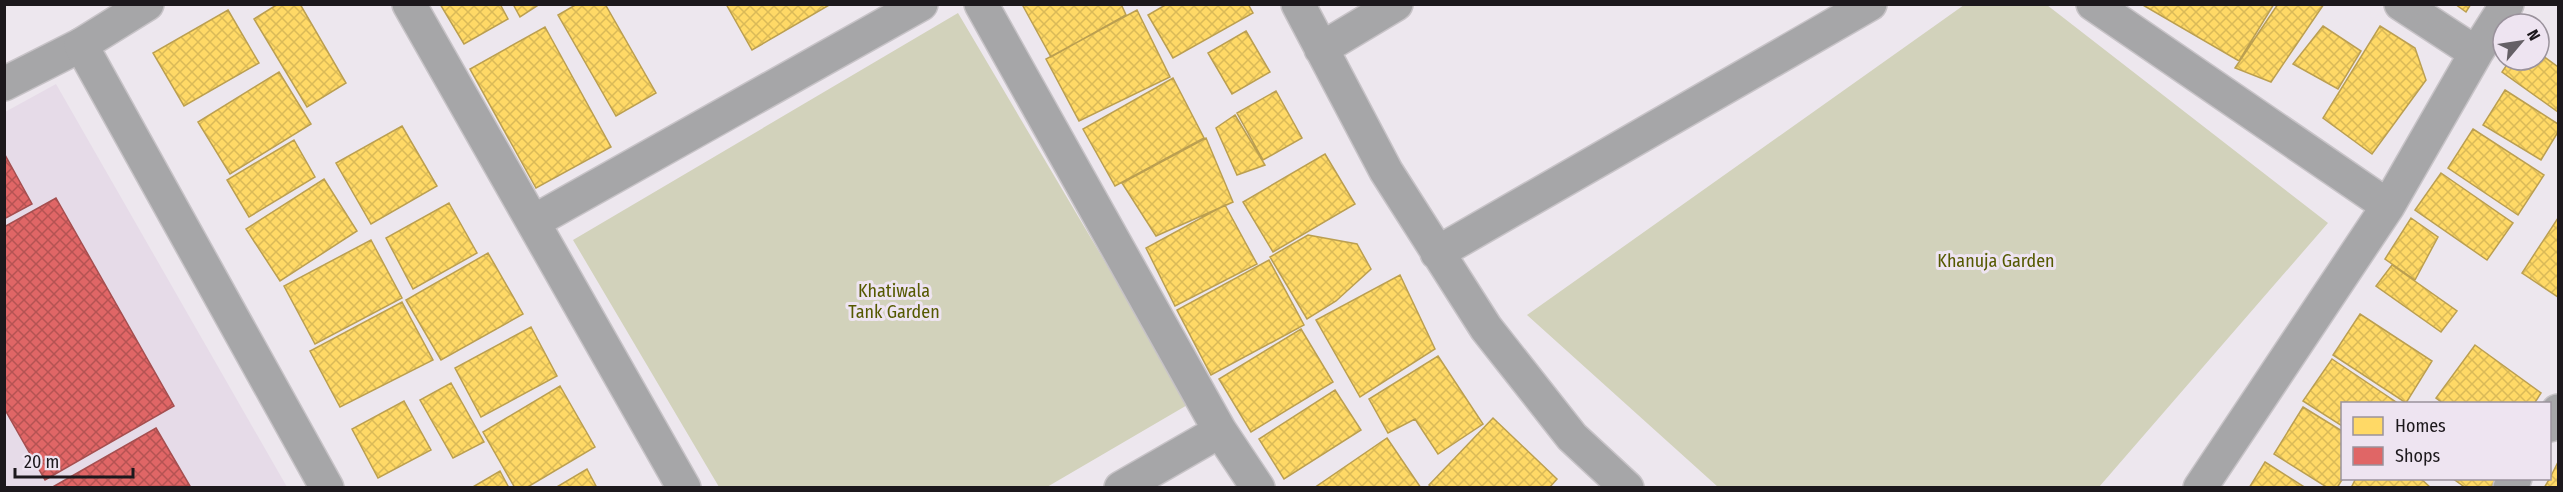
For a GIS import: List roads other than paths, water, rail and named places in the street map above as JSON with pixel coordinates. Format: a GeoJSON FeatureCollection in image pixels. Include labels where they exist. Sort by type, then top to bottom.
{"type":"FeatureCollection","features":[{"type":"Feature","properties":{"kind":"street"},"geometry":{"type":"LineString","coordinates":[[4,84],[81,45],[147,4]]}},
{"type":"Feature","properties":{"kind":"street"},"geometry":{"type":"LineString","coordinates":[[409,4],[684,488]]}},
{"type":"Feature","properties":{"kind":"street"},"geometry":{"type":"LineString","coordinates":[[533,222],[921,4]]}},
{"type":"Feature","properties":{"kind":"street"},"geometry":{"type":"LineString","coordinates":[[981,4],[1220,431],[1258,488]]}},
{"type":"Feature","properties":{"kind":"street"},"geometry":{"type":"LineString","coordinates":[[1298,4],[1386,171],[1486,328],[1572,437],[1627,488]]}},
{"type":"Feature","properties":{"kind":"street"},"geometry":{"type":"LineString","coordinates":[[1321,49],[1396,4]]}},
{"type":"Feature","properties":{"kind":"street"},"geometry":{"type":"LineString","coordinates":[[1437,253],[1869,4]]}},
{"type":"Feature","properties":{"kind":"street"},"geometry":{"type":"LineString","coordinates":[[2093,4],[2388,206]]}},
{"type":"Feature","properties":{"kind":"street"},"geometry":{"type":"LineString","coordinates":[[2401,4],[2476,53]]}},
{"type":"Feature","properties":{"kind":"street"},"geometry":{"type":"LineString","coordinates":[[2200,488],[2388,206],[2476,53],[2507,4]]}},
{"type":"Feature","properties":{"kind":"street"},"geometry":{"type":"LineString","coordinates":[[81,45],[327,488]]}},
{"type":"Feature","properties":{"kind":"street"},"geometry":{"type":"LineString","coordinates":[[1121,488],[1220,431]]}},
{"type":"Feature","properties":{"kind":"park label","name":"Khanuja Garden"},"geometry":{"type":"Point","coordinates":[1996,261]}},
{"type":"Feature","properties":{"kind":"park label","name":"Khatiwala Tank Garden"},"geometry":{"type":"Point","coordinates":[894,301]}}]}
